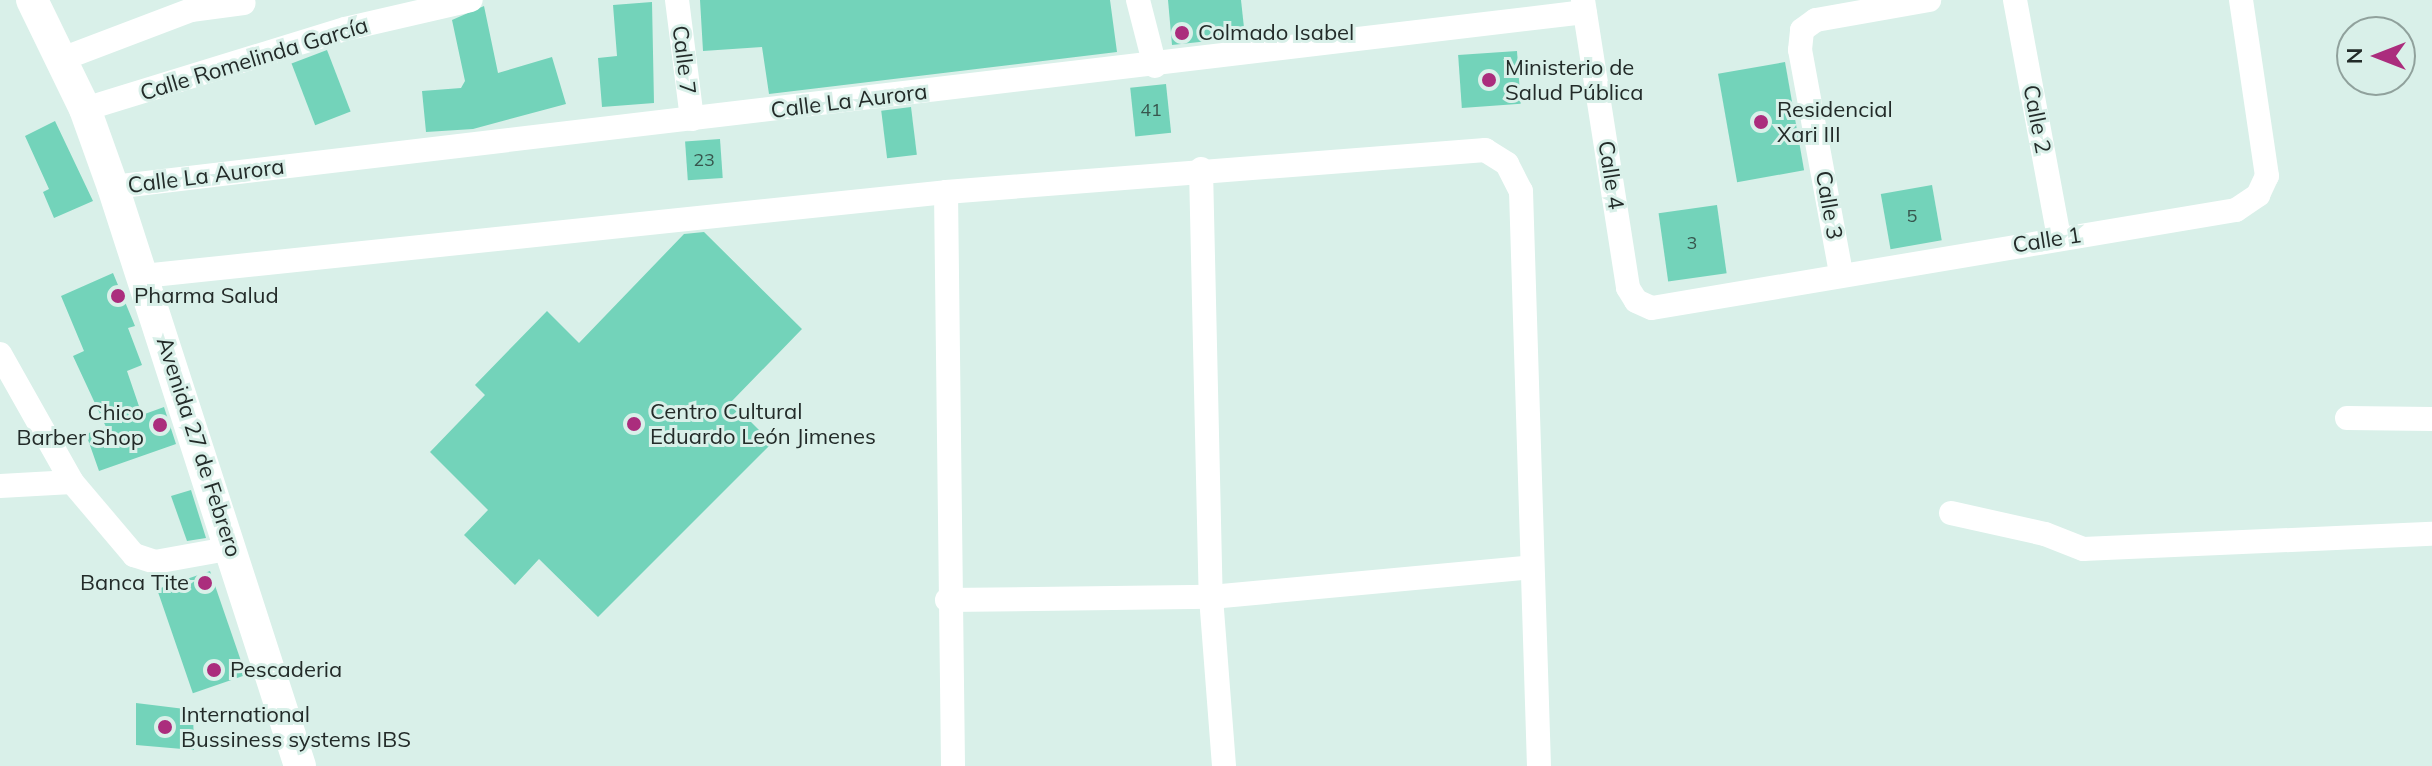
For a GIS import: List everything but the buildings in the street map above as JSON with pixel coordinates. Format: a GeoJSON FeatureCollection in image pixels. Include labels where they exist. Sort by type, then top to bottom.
{"type":"FeatureCollection","features":[{"type":"Feature","properties":{"kind":"main road","name":"Avenida 27 de Febrero"},"geometry":{"type":"LineString","coordinates":[[32,0],[85,109],[113,187],[233,548],[300,766]]}},
{"type":"Feature","properties":{"kind":"street","name":"Calle Romelinda García"},"geometry":{"type":"LineString","coordinates":[[85,109],[345,29],[471,0]]}},
{"type":"Feature","properties":{"kind":"street","name":"Calle 7"},"geometry":{"type":"LineString","coordinates":[[677,0],[692,119]]}},
{"type":"Feature","properties":{"kind":"street"},"geometry":{"type":"LineString","coordinates":[[1138,0],[1155,66]]}},
{"type":"Feature","properties":{"kind":"street","name":"Calle 3"},"geometry":{"type":"LineString","coordinates":[[1841,273],[1800,50],[1802,30],[1816,20],[1929,0]]}},
{"type":"Feature","properties":{"kind":"street","name":"Calle 2"},"geometry":{"type":"LineString","coordinates":[[2015,0],[2059,237]]}},
{"type":"Feature","properties":{"kind":"street","name":"Calle 1"},"geometry":{"type":"LineString","coordinates":[[1636,301],[1652,308],[1841,273],[2236,210],[2258,195],[2267,176],[2241,0]]}},
{"type":"Feature","properties":{"kind":"street"},"geometry":{"type":"LineString","coordinates":[[62,59],[191,10],[244,3]]}},
{"type":"Feature","properties":{"kind":"street","name":"Calle La Aurora"},"geometry":{"type":"LineString","coordinates":[[113,187],[1155,66],[1584,6]]}},
{"type":"Feature","properties":{"kind":"street","name":"Calle 4"},"geometry":{"type":"LineString","coordinates":[[1584,6],[1628,288],[1636,301]]}},
{"type":"Feature","properties":{"kind":"street"},"geometry":{"type":"LineString","coordinates":[[143,276],[946,192],[1201,169],[1485,150],[1507,164],[1521,191],[1539,766]]}},
{"type":"Feature","properties":{"kind":"street"},"geometry":{"type":"LineString","coordinates":[[1201,169],[1211,597],[1224,766]]}},
{"type":"Feature","properties":{"kind":"street"},"geometry":{"type":"LineString","coordinates":[[946,192],[947,600],[953,766]]}},
{"type":"Feature","properties":{"kind":"street"},"geometry":{"type":"LineString","coordinates":[[0,354],[72,482],[145,562],[233,548]]}},
{"type":"Feature","properties":{"kind":"street"},"geometry":{"type":"LineString","coordinates":[[2347,418],[2432,419]]}},
{"type":"Feature","properties":{"kind":"street"},"geometry":{"type":"LineString","coordinates":[[0,486],[72,482]]}},
{"type":"Feature","properties":{"kind":"street"},"geometry":{"type":"LineString","coordinates":[[1951,513],[2045,534],[2083,549],[2432,534]]}},
{"type":"Feature","properties":{"kind":"street"},"geometry":{"type":"LineString","coordinates":[[947,600],[1211,597],[1532,567]]}},
{"type":"Feature","properties":{"kind":"place","name":"Colmado Isabel"},"geometry":{"type":"Point","coordinates":[1182,33]}},
{"type":"Feature","properties":{"kind":"place","name":"Ministerio de Salud Pública"},"geometry":{"type":"Point","coordinates":[1489,80]}},
{"type":"Feature","properties":{"kind":"place","name":"Residencial Xari III"},"geometry":{"type":"Point","coordinates":[1761,122]}},
{"type":"Feature","properties":{"kind":"place","name":"Pharma Salud"},"geometry":{"type":"Point","coordinates":[118,296]}},
{"type":"Feature","properties":{"kind":"place","name":"Centro Cultural Eduardo León Jimenes"},"geometry":{"type":"Point","coordinates":[634,424]}},
{"type":"Feature","properties":{"kind":"place","name":"Chico Barber Shop"},"geometry":{"type":"Point","coordinates":[160,425]}},
{"type":"Feature","properties":{"kind":"place","name":"Banca Tite"},"geometry":{"type":"Point","coordinates":[205,583]}},
{"type":"Feature","properties":{"kind":"place","name":"Pescaderia"},"geometry":{"type":"Point","coordinates":[214,670]}},
{"type":"Feature","properties":{"kind":"place","name":"International Bussiness systems IBS"},"geometry":{"type":"Point","coordinates":[165,727]}}]}
